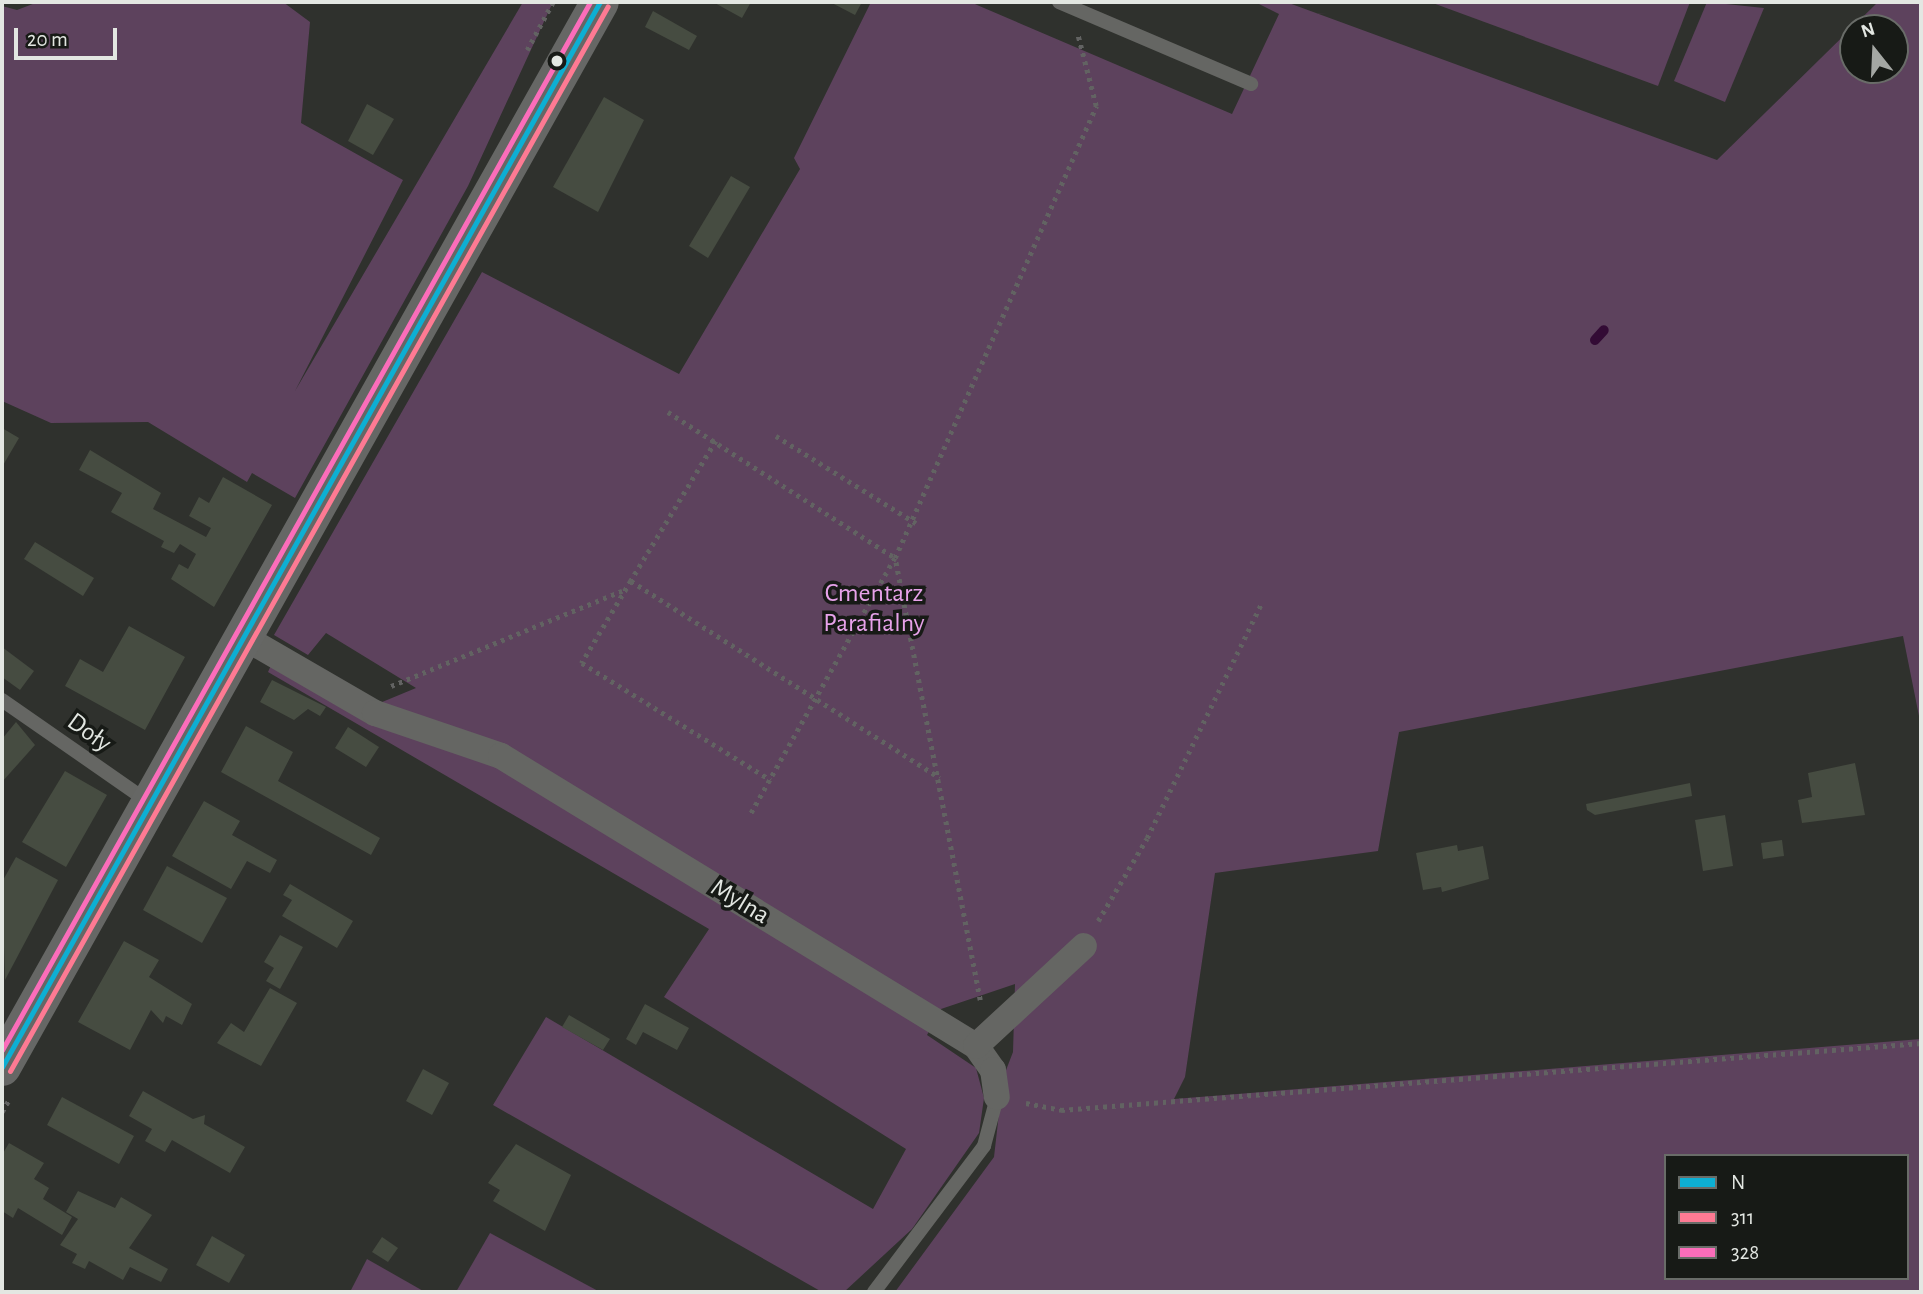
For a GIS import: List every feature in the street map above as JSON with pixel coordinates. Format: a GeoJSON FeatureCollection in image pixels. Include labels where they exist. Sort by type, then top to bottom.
{"type":"FeatureCollection","features":[{"type":"Feature","properties":{"kind":"street"},"geometry":{"type":"LineString","coordinates":[[2,1067],[600,2]]}},
{"type":"Feature","properties":{"kind":"street","name":"Mylna"},"geometry":{"type":"LineString","coordinates":[[242,636],[354,701],[501,756],[976,1046],[993,1070],[997,1097]]}},
{"type":"Feature","properties":{"kind":"street"},"geometry":{"type":"LineString","coordinates":[[976,1046],[1084,946]]}},
{"type":"Feature","properties":{"kind":"lane"},"geometry":{"type":"LineString","coordinates":[[1065,4],[1251,84]]}},
{"type":"Feature","properties":{"kind":"lane","name":"Doły"},"geometry":{"type":"LineString","coordinates":[[2,700],[149,802]]}},
{"type":"Feature","properties":{"kind":"lane","name":"Mylna"},"geometry":{"type":"LineString","coordinates":[[874,1292],[985,1146],[997,1097]]}},
{"type":"Feature","properties":{"kind":"path"},"geometry":{"type":"LineString","coordinates":[[750,815],[916,523],[1096,106],[1065,4]]}},
{"type":"Feature","properties":{"kind":"path"},"geometry":{"type":"LineString","coordinates":[[668,412],[895,558],[940,778],[980,995],[976,1046]]}},
{"type":"Feature","properties":{"kind":"path"},"geometry":{"type":"LineString","coordinates":[[776,436],[916,523]]}},
{"type":"Feature","properties":{"kind":"path"},"geometry":{"type":"LineString","coordinates":[[716,441],[582,663],[771,780]]}},
{"type":"Feature","properties":{"kind":"path"},"geometry":{"type":"LineString","coordinates":[[631,581],[940,778]]}},
{"type":"Feature","properties":{"kind":"path"},"geometry":{"type":"LineString","coordinates":[[354,701],[624,590]]}},
{"type":"Feature","properties":{"kind":"path"},"geometry":{"type":"LineString","coordinates":[[1084,946],[1147,838],[1262,602]]}},
{"type":"Feature","properties":{"kind":"path"},"geometry":{"type":"LineString","coordinates":[[997,1097],[1061,1110],[1921,1043]]}},
{"type":"Feature","properties":{"kind":"green space"},"geometry":{"type":"Polygon","coordinates":[[[38,2],[283,2],[310,22],[301,123],[403,180],[295,391],[523,2],[553,2],[468,186],[295,498],[252,473],[247,482],[148,422],[51,423],[2,401],[2,6],[17,10],[38,2]]]}},
{"type":"Feature","properties":{"kind":"green space","name":"Cmentarz Parafialny"},"geometry":{"type":"Polygon","coordinates":[[[871,2],[970,2],[1232,114],[1279,14],[1255,2],[1286,2],[1717,160],[1839,40],[1839,84],[1909,84],[1909,14],[1866,14],[1878,2],[1921,2],[1921,726],[1903,636],[1399,732],[1378,851],[1215,873],[1185,1077],[1174,1099],[1921,1039],[1921,1292],[895,1292],[994,1157],[1003,1078],[1013,1052],[1015,984],[941,1009],[927,1035],[976,1068],[984,1098],[979,1133],[912,1229],[844,1292],[822,1292],[493,1105],[546,1017],[873,1209],[906,1149],[664,997],[709,929],[268,672],[273,661],[358,712],[416,688],[326,633],[308,655],[274,635],[482,272],[679,374],[800,169],[794,158],[871,2]]]}},
{"type":"Feature","properties":{"kind":"green space"},"geometry":{"type":"Polygon","coordinates":[[[1430,2],[1690,2],[1658,86],[1430,2]]]}},
{"type":"Feature","properties":{"kind":"green space"},"geometry":{"type":"Polygon","coordinates":[[[1707,2],[1764,8],[1725,102],[1674,81],[1707,2]]]}},
{"type":"Feature","properties":{"kind":"green space"},"geometry":{"type":"Polygon","coordinates":[[[490,1233],[600,1292],[456,1292],[490,1233]]]}},
{"type":"Feature","properties":{"kind":"green space"},"geometry":{"type":"Polygon","coordinates":[[[367,1259],[425,1292],[350,1292],[367,1259]]]}},
{"type":"Feature","properties":{"kind":"building"},"geometry":{"type":"Polygon","coordinates":[[[713,2],[751,2],[742,18],[713,2]]]}},
{"type":"Feature","properties":{"kind":"building"},"geometry":{"type":"Polygon","coordinates":[[[830,2],[862,2],[855,15],[830,2]]]}},
{"type":"Feature","properties":{"kind":"building"},"geometry":{"type":"Polygon","coordinates":[[[653,11],[697,36],[689,50],[645,27],[653,11]]]}},
{"type":"Feature","properties":{"kind":"building"},"geometry":{"type":"Polygon","coordinates":[[[604,97],[644,120],[598,212],[553,187],[604,97]]]}},
{"type":"Feature","properties":{"kind":"building"},"geometry":{"type":"Polygon","coordinates":[[[367,104],[394,119],[373,155],[348,141],[367,104]]]}},
{"type":"Feature","properties":{"kind":"building"},"geometry":{"type":"Polygon","coordinates":[[[731,176],[750,187],[708,258],[689,246],[731,176]]]}},
{"type":"Feature","properties":{"kind":"building"},"geometry":{"type":"Polygon","coordinates":[[[2,428],[19,438],[2,467],[2,428]]]}},
{"type":"Feature","properties":{"kind":"building"},"geometry":{"type":"Polygon","coordinates":[[[90,450],[161,493],[153,509],[206,537],[211,528],[189,516],[199,497],[209,503],[223,477],[272,505],[214,607],[171,579],[179,564],[188,569],[196,554],[180,544],[174,553],[161,547],[164,541],[111,512],[122,493],[79,470],[90,450]]]}},
{"type":"Feature","properties":{"kind":"building"},"geometry":{"type":"Polygon","coordinates":[[[35,542],[94,578],[83,596],[24,559],[35,542]]]}},
{"type":"Feature","properties":{"kind":"building"},"geometry":{"type":"Polygon","coordinates":[[[129,626],[185,657],[145,730],[65,686],[80,659],[103,672],[129,626]]]}},
{"type":"Feature","properties":{"kind":"building"},"geometry":{"type":"Polygon","coordinates":[[[2,647],[34,671],[20,690],[2,677],[2,647]]]}},
{"type":"Feature","properties":{"kind":"building"},"geometry":{"type":"Polygon","coordinates":[[[272,680],[326,707],[320,716],[308,709],[294,720],[260,702],[272,680]]]}},
{"type":"Feature","properties":{"kind":"building"},"geometry":{"type":"Polygon","coordinates":[[[16,722],[35,745],[2,782],[2,739],[16,722]]]}},
{"type":"Feature","properties":{"kind":"building"},"geometry":{"type":"Polygon","coordinates":[[[246,726],[293,752],[278,781],[380,838],[371,855],[221,772],[246,726]]]}},
{"type":"Feature","properties":{"kind":"building"},"geometry":{"type":"Polygon","coordinates":[[[348,727],[379,747],[366,767],[335,748],[348,727]]]}},
{"type":"Feature","properties":{"kind":"building"},"geometry":{"type":"Polygon","coordinates":[[[1855,763],[1865,815],[1802,823],[1798,800],[1812,797],[1808,773],[1855,763]]]}},
{"type":"Feature","properties":{"kind":"building"},"geometry":{"type":"Polygon","coordinates":[[[65,771],[107,795],[66,867],[22,842],[65,771]]]}},
{"type":"Feature","properties":{"kind":"building"},"geometry":{"type":"Polygon","coordinates":[[[1690,783],[1692,796],[1595,815],[1587,810],[1586,804],[1690,783]]]}},
{"type":"Feature","properties":{"kind":"building"},"geometry":{"type":"Polygon","coordinates":[[[204,801],[240,821],[232,835],[277,860],[270,873],[247,861],[231,889],[172,856],[204,801]]]}},
{"type":"Feature","properties":{"kind":"building"},"geometry":{"type":"Polygon","coordinates":[[[1725,815],[1733,866],[1703,871],[1695,820],[1725,815]]]}},
{"type":"Feature","properties":{"kind":"building"},"geometry":{"type":"Polygon","coordinates":[[[1782,840],[1784,856],[1763,859],[1761,843],[1782,840]]]}},
{"type":"Feature","properties":{"kind":"building"},"geometry":{"type":"Polygon","coordinates":[[[1457,845],[1458,851],[1483,846],[1489,879],[1442,892],[1441,887],[1423,890],[1416,853],[1457,845]]]}},
{"type":"Feature","properties":{"kind":"building"},"geometry":{"type":"Polygon","coordinates":[[[16,857],[58,880],[5,980],[2,882],[16,857]]]}},
{"type":"Feature","properties":{"kind":"building"},"geometry":{"type":"Polygon","coordinates":[[[167,866],[227,898],[202,943],[143,910],[167,866]]]}},
{"type":"Feature","properties":{"kind":"building"},"geometry":{"type":"Polygon","coordinates":[[[290,884],[353,921],[337,948],[282,916],[292,900],[283,895],[290,884]]]}},
{"type":"Feature","properties":{"kind":"building"},"geometry":{"type":"Polygon","coordinates":[[[280,935],[303,947],[280,989],[266,981],[274,968],[264,962],[280,935]]]}},
{"type":"Feature","properties":{"kind":"building"},"geometry":{"type":"Polygon","coordinates":[[[124,941],[159,960],[149,977],[192,1004],[182,1025],[166,1016],[163,1023],[151,1010],[130,1050],[78,1022],[124,941]]]}},
{"type":"Feature","properties":{"kind":"building"},"geometry":{"type":"Polygon","coordinates":[[[270,988],[297,1003],[261,1066],[217,1043],[231,1023],[244,1032],[270,988]]]}},
{"type":"Feature","properties":{"kind":"building"},"geometry":{"type":"Polygon","coordinates":[[[645,1004],[689,1028],[677,1050],[643,1032],[636,1045],[626,1039],[645,1004]]]}},
{"type":"Feature","properties":{"kind":"building"},"geometry":{"type":"Polygon","coordinates":[[[569,1015],[610,1039],[603,1050],[562,1027],[569,1015]]]}},
{"type":"Feature","properties":{"kind":"building"},"geometry":{"type":"Polygon","coordinates":[[[423,1069],[449,1083],[432,1115],[406,1101],[423,1069]]]}},
{"type":"Feature","properties":{"kind":"building"},"geometry":{"type":"Polygon","coordinates":[[[143,1091],[193,1119],[205,1115],[204,1124],[245,1147],[230,1173],[172,1140],[165,1152],[145,1141],[152,1129],[129,1116],[143,1091]]]}},
{"type":"Feature","properties":{"kind":"building"},"geometry":{"type":"Polygon","coordinates":[[[62,1097],[134,1136],[119,1164],[47,1125],[62,1097]]]}},
{"type":"Feature","properties":{"kind":"building"},"geometry":{"type":"Polygon","coordinates":[[[9,1143],[44,1163],[34,1179],[49,1188],[43,1199],[72,1217],[62,1235],[18,1208],[13,1218],[2,1211],[2,1155],[9,1143]]]}},
{"type":"Feature","properties":{"kind":"building"},"geometry":{"type":"Polygon","coordinates":[[[516,1144],[571,1175],[545,1231],[493,1201],[500,1190],[488,1183],[516,1144]]]}},
{"type":"Feature","properties":{"kind":"building"},"geometry":{"type":"Polygon","coordinates":[[[78,1191],[115,1208],[121,1197],[152,1215],[129,1248],[168,1269],[161,1282],[130,1267],[123,1280],[89,1261],[85,1269],[72,1263],[77,1254],[60,1245],[78,1219],[66,1212],[78,1191]]]}},
{"type":"Feature","properties":{"kind":"building"},"geometry":{"type":"Polygon","coordinates":[[[212,1236],[245,1255],[229,1283],[196,1265],[212,1236]]]}},
{"type":"Feature","properties":{"kind":"building"},"geometry":{"type":"Polygon","coordinates":[[[382,1237],[398,1248],[388,1262],[372,1252],[382,1237]]]}},
{"type":"Feature","properties":{"kind":"waterway"},"geometry":{"type":"LineString","coordinates":[[1595,340],[1604,330]]}},
{"type":"Feature","properties":{"kind":"transit line","name":"328"},"geometry":{"type":"LineString","coordinates":[[2,1050],[590,2]]}},
{"type":"Feature","properties":{"kind":"transit line","name":"N"},"geometry":{"type":"LineString","coordinates":[[2,1067],[600,2]]}},
{"type":"Feature","properties":{"kind":"transit line","name":"311"},"geometry":{"type":"LineString","coordinates":[[10,1071],[608,6]]}}]}
